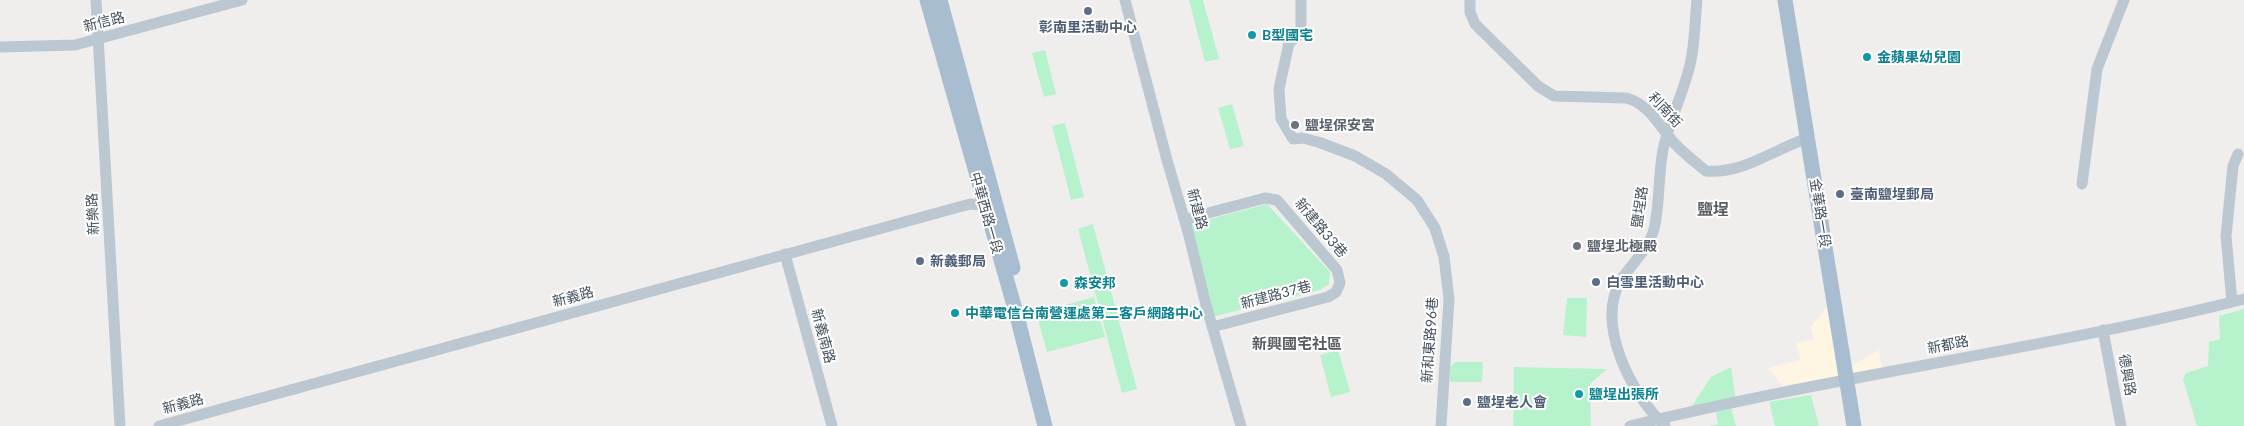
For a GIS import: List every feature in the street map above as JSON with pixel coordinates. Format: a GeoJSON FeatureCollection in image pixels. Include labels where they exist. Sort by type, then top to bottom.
{"type":"FeatureCollection","features":[{"type":"Feature","properties":{"kind":"main road","name":"中華西路一段"},"geometry":{"type":"LineString","coordinates":[[927,0],[1056,426]]}},
{"type":"Feature","properties":{"kind":"main road","name":"中華西路一段"},"geometry":{"type":"LineString","coordinates":[[940,0],[1016,316],[1045,426]]}},
{"type":"Feature","properties":{"kind":"main road","name":"金華路一段"},"geometry":{"type":"LineString","coordinates":[[1785,0],[1854,426]]}},
{"type":"Feature","properties":{"kind":"street","name":"新樂路"},"geometry":{"type":"LineString","coordinates":[[96,0],[120,426]]}},
{"type":"Feature","properties":{"kind":"street","name":"新信路"},"geometry":{"type":"LineString","coordinates":[[0,47],[75,44],[98,40],[242,0]]}},
{"type":"Feature","properties":{"kind":"street","name":"新建路"},"geometry":{"type":"LineString","coordinates":[[1125,0],[1167,160],[1186,221],[1212,328],[1241,426]]}},
{"type":"Feature","properties":{"kind":"street","name":"新和東路96巷"},"geometry":{"type":"LineString","coordinates":[[1301,0],[1301,33],[1289,43],[1279,89],[1281,119],[1293,139],[1304,138],[1356,156],[1386,174],[1417,200],[1435,228],[1444,257],[1449,299],[1441,426]]}},
{"type":"Feature","properties":{"kind":"street","name":"利南街"},"geometry":{"type":"LineString","coordinates":[[1470,0],[1470,12],[1476,24],[1538,86],[1554,96],[1626,98],[1636,101],[1668,133],[1675,144],[1706,171],[1754,164],[1795,142],[1808,138]]}},
{"type":"Feature","properties":{"kind":"street","name":"鹽埕路"},"geometry":{"type":"LineString","coordinates":[[1661,424],[1630,378],[1612,331],[1611,310],[1621,280],[1650,241],[1654,228],[1659,168],[1691,60],[1697,0]]}},
{"type":"Feature","properties":{"kind":"street"},"geometry":{"type":"LineString","coordinates":[[2082,184],[2097,69],[2124,0]]}},
{"type":"Feature","properties":{"kind":"street"},"geometry":{"type":"LineString","coordinates":[[2232,302],[2226,236],[2233,166],[2238,154]]}},
{"type":"Feature","properties":{"kind":"street","name":"新建路33巷"},"geometry":{"type":"LineString","coordinates":[[1186,221],[1193,217],[1265,198],[1277,200],[1337,270],[1340,283]]}},
{"type":"Feature","properties":{"kind":"street","name":"新義路"},"geometry":{"type":"LineString","coordinates":[[159,426],[970,204],[990,206]]}},
{"type":"Feature","properties":{"kind":"street","name":"新義南路"},"geometry":{"type":"LineString","coordinates":[[785,254],[832,426]]}},
{"type":"Feature","properties":{"kind":"street","name":"新建路37巷"},"geometry":{"type":"LineString","coordinates":[[1212,328],[1328,297],[1336,292],[1340,283]]}},
{"type":"Feature","properties":{"kind":"street","name":"新都路"},"geometry":{"type":"LineString","coordinates":[[1630,426],[1661,424],[1847,380],[2103,330],[2244,299]]}},
{"type":"Feature","properties":{"kind":"street","name":"德興路"},"geometry":{"type":"LineString","coordinates":[[2103,330],[2120,426]]}},
{"type":"Feature","properties":{"kind":"shaded area"},"geometry":{"type":"Polygon","coordinates":[[[1827,307],[1840,376],[1785,388],[1768,368],[1801,360],[1796,343],[1814,339],[1811,327],[1827,307]]]}},
{"type":"Feature","properties":{"kind":"shaded area"},"geometry":{"type":"Polygon","coordinates":[[[1879,350],[1882,368],[1851,374],[1850,367],[1879,350]]]}},
{"type":"Feature","properties":{"kind":"green space"},"geometry":{"type":"Polygon","coordinates":[[[1189,0],[1203,0],[1219,59],[1205,62],[1189,0]]]}},
{"type":"Feature","properties":{"kind":"green space"},"geometry":{"type":"Polygon","coordinates":[[[1045,50],[1056,94],[1044,97],[1032,53],[1045,50]]]}},
{"type":"Feature","properties":{"kind":"green space"},"geometry":{"type":"Polygon","coordinates":[[[1232,104],[1244,146],[1230,149],[1218,108],[1232,104]]]}},
{"type":"Feature","properties":{"kind":"green space"},"geometry":{"type":"Polygon","coordinates":[[[1065,123],[1084,197],[1071,200],[1052,126],[1065,123]]]}},
{"type":"Feature","properties":{"kind":"green space"},"geometry":{"type":"Polygon","coordinates":[[[1267,204],[1330,272],[1329,284],[1320,290],[1212,317],[1188,225],[1267,204]]]}},
{"type":"Feature","properties":{"kind":"green space"},"geometry":{"type":"Polygon","coordinates":[[[1093,224],[1137,389],[1122,393],[1078,229],[1093,224]]]}},
{"type":"Feature","properties":{"kind":"green space"},"geometry":{"type":"Polygon","coordinates":[[[1094,297],[1105,337],[1047,352],[1036,313],[1094,297]]]}},
{"type":"Feature","properties":{"kind":"green space"},"geometry":{"type":"Polygon","coordinates":[[[1567,298],[1587,298],[1586,337],[1563,335],[1567,298]]]}},
{"type":"Feature","properties":{"kind":"green space"},"geometry":{"type":"Polygon","coordinates":[[[2244,309],[2244,426],[2197,426],[2183,379],[2186,373],[2208,366],[2209,342],[2220,339],[2219,316],[2244,309]]]}},
{"type":"Feature","properties":{"kind":"green space"},"geometry":{"type":"Polygon","coordinates":[[[1338,350],[1350,392],[1331,397],[1320,355],[1338,350]]]}},
{"type":"Feature","properties":{"kind":"green space"},"geometry":{"type":"Polygon","coordinates":[[[1455,362],[1483,362],[1482,382],[1450,382],[1450,367],[1455,362]]]}},
{"type":"Feature","properties":{"kind":"green space"},"geometry":{"type":"Polygon","coordinates":[[[1514,367],[1607,369],[1590,384],[1591,426],[1513,426],[1514,367]]]}},
{"type":"Feature","properties":{"kind":"green space"},"geometry":{"type":"Polygon","coordinates":[[[1731,367],[1736,401],[1690,409],[1711,377],[1731,367]]]}},
{"type":"Feature","properties":{"kind":"green space"},"geometry":{"type":"Polygon","coordinates":[[[1811,395],[1819,426],[1775,426],[1769,402],[1811,395]]]}},
{"type":"Feature","properties":{"kind":"green space"},"geometry":{"type":"Polygon","coordinates":[[[1731,408],[1736,426],[1709,426],[1718,424],[1716,412],[1731,408]]]}},
{"type":"Feature","properties":{"kind":"place","name":"彰南里活動中心"},"geometry":{"type":"Point","coordinates":[1088,11]}},
{"type":"Feature","properties":{"kind":"place","name":"B型國宅"},"geometry":{"type":"Point","coordinates":[1252,35]}},
{"type":"Feature","properties":{"kind":"place","name":"金蘋果幼兒園"},"geometry":{"type":"Point","coordinates":[1867,57]}},
{"type":"Feature","properties":{"kind":"place","name":"鹽埕保安宮"},"geometry":{"type":"Point","coordinates":[1295,125]}},
{"type":"Feature","properties":{"kind":"place","name":"臺南鹽埕郵局"},"geometry":{"type":"Point","coordinates":[1840,194]}},
{"type":"Feature","properties":{"kind":"place","name":"鹽埕北極殿"},"geometry":{"type":"Point","coordinates":[1577,246]}},
{"type":"Feature","properties":{"kind":"place","name":"新義郵局"},"geometry":{"type":"Point","coordinates":[920,261]}},
{"type":"Feature","properties":{"kind":"place","name":"白雪里活動中心"},"geometry":{"type":"Point","coordinates":[1596,282]}},
{"type":"Feature","properties":{"kind":"place","name":"森安邦"},"geometry":{"type":"Point","coordinates":[1064,283]}},
{"type":"Feature","properties":{"kind":"place","name":"中華電信台南營運處第二客戶網路中心"},"geometry":{"type":"Point","coordinates":[955,313]}},
{"type":"Feature","properties":{"kind":"place","name":"鹽埕出張所"},"geometry":{"type":"Point","coordinates":[1579,394]}},
{"type":"Feature","properties":{"kind":"place","name":"鹽埕老人會"},"geometry":{"type":"Point","coordinates":[1467,402]}},
{"type":"Feature","properties":{"kind":"district","name":"鹽埕"},"geometry":{"type":"Point","coordinates":[1713,210]}},
{"type":"Feature","properties":{"kind":"district","name":"新興國宅社區"},"geometry":{"type":"Point","coordinates":[1297,344]}}]}
